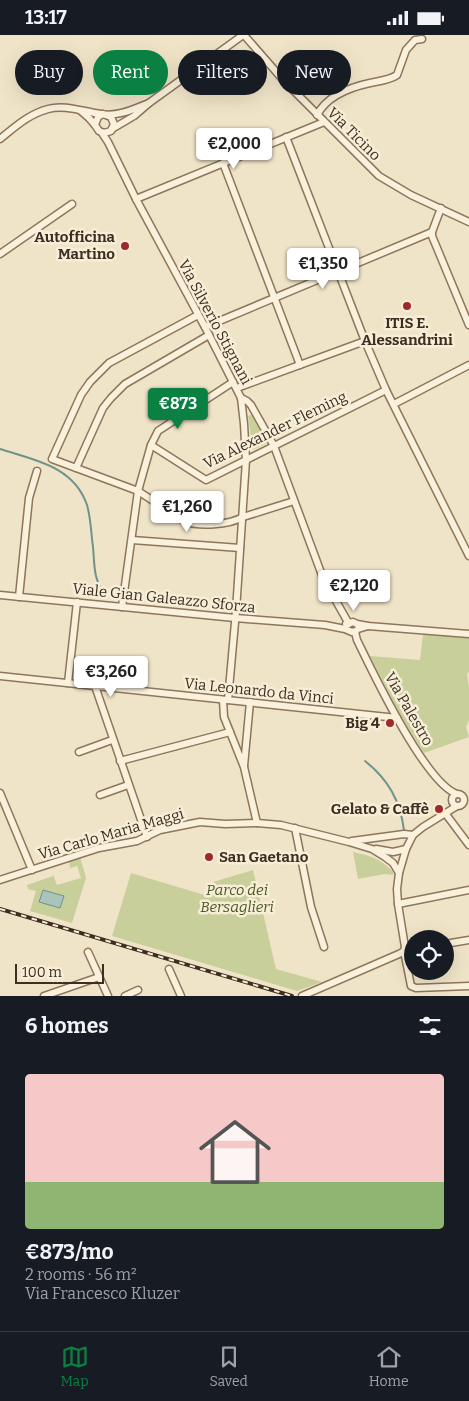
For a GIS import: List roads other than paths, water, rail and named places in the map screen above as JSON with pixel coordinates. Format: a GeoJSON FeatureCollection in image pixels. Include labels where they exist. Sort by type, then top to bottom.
{"type":"FeatureCollection","features":[{"type":"Feature","properties":{"kind":"street"},"geometry":{"type":"LineString","coordinates":[[78,109],[89,118],[98,130],[108,131],[134,116],[243,35]]}},
{"type":"Feature","properties":{"kind":"street","name":"Via Ticino"},"geometry":{"type":"LineString","coordinates":[[243,35],[317,115],[384,180],[469,222]]}},
{"type":"Feature","properties":{"kind":"street"},"geometry":{"type":"LineString","coordinates":[[317,115],[320,109],[332,98],[349,89],[362,84],[389,79],[397,75],[406,50],[415,40],[422,39]]}},
{"type":"Feature","properties":{"kind":"street"},"geometry":{"type":"LineString","coordinates":[[95,125],[96,119],[105,115],[116,114],[149,103]]}},
{"type":"Feature","properties":{"kind":"street"},"geometry":{"type":"LineString","coordinates":[[0,139],[28,116],[49,108],[65,107],[110,116],[114,126],[108,131]]}},
{"type":"Feature","properties":{"kind":"street"},"geometry":{"type":"LineString","coordinates":[[136,199],[324,122]]}},
{"type":"Feature","properties":{"kind":"street","name":"Via Silverio Stignani"},"geometry":{"type":"LineString","coordinates":[[108,131],[108,142],[136,199],[205,327],[241,399],[246,460],[235,618],[224,717],[244,767]]}},
{"type":"Feature","properties":{"kind":"street"},"geometry":{"type":"LineString","coordinates":[[286,137],[365,341],[386,390],[469,556]]}},
{"type":"Feature","properties":{"kind":"street"},"geometry":{"type":"LineString","coordinates":[[222,163],[300,365]]}},
{"type":"Feature","properties":{"kind":"street"},"geometry":{"type":"LineString","coordinates":[[0,254],[72,204]]}},
{"type":"Feature","properties":{"kind":"street"},"geometry":{"type":"LineString","coordinates":[[205,327],[432,232],[442,209]]}},
{"type":"Feature","properties":{"kind":"street"},"geometry":{"type":"LineString","coordinates":[[432,232],[469,325]]}},
{"type":"Feature","properties":{"kind":"street"},"geometry":{"type":"LineString","coordinates":[[198,315],[109,363],[80,395],[52,459],[138,491],[184,521],[192,524],[210,524],[238,520],[242,517],[294,501]]}},
{"type":"Feature","properties":{"kind":"street"},"geometry":{"type":"LineString","coordinates":[[76,468],[103,408],[110,398],[125,385],[209,335]]}},
{"type":"Feature","properties":{"kind":"street"},"geometry":{"type":"LineString","coordinates":[[122,607],[138,491],[151,445],[158,431],[235,385],[300,365],[365,341]]}},
{"type":"Feature","properties":{"kind":"street"},"geometry":{"type":"LineString","coordinates":[[394,404],[469,365]]}},
{"type":"Feature","properties":{"kind":"street","name":"Via Alexander Fleming"},"geometry":{"type":"LineString","coordinates":[[151,445],[206,480],[386,390]]}},
{"type":"Feature","properties":{"kind":"street","name":"Via Palestro"},"geometry":{"type":"LineString","coordinates":[[241,399],[251,405],[274,446],[323,578],[353,628],[357,640],[397,718],[434,775],[459,800]]}},
{"type":"Feature","properties":{"kind":"street"},"geometry":{"type":"LineString","coordinates":[[19,597],[29,498],[37,471]]}},
{"type":"Feature","properties":{"kind":"street"},"geometry":{"type":"LineString","coordinates":[[132,540],[240,548]]}},
{"type":"Feature","properties":{"kind":"street","name":"Viale Gian Galeazzo Sforza"},"geometry":{"type":"LineString","coordinates":[[0,595],[353,628],[368,626],[469,634]]}},
{"type":"Feature","properties":{"kind":"street"},"geometry":{"type":"LineString","coordinates":[[68,683],[77,602]]}},
{"type":"Feature","properties":{"kind":"street","name":"Via Leonardo da Vinci"},"geometry":{"type":"LineString","coordinates":[[0,676],[397,718]]}},
{"type":"Feature","properties":{"kind":"street"},"geometry":{"type":"LineString","coordinates":[[95,686],[112,740],[147,837]]}},
{"type":"Feature","properties":{"kind":"street"},"geometry":{"type":"LineString","coordinates":[[250,702],[244,767],[257,823]]}},
{"type":"Feature","properties":{"kind":"street"},"geometry":{"type":"LineString","coordinates":[[120,761],[230,732]]}},
{"type":"Feature","properties":{"kind":"street"},"geometry":{"type":"LineString","coordinates":[[79,752],[112,740]]}},
{"type":"Feature","properties":{"kind":"street"},"geometry":{"type":"LineString","coordinates":[[100,795],[128,785]]}},
{"type":"Feature","properties":{"kind":"street"},"geometry":{"type":"LineString","coordinates":[[0,793],[32,870]]}},
{"type":"Feature","properties":{"kind":"street"},"geometry":{"type":"LineString","coordinates":[[302,996],[404,951],[397,889],[399,873],[406,849],[413,835],[445,813],[459,800]]}},
{"type":"Feature","properties":{"kind":"street"},"geometry":{"type":"LineString","coordinates":[[445,813],[469,845]]}},
{"type":"Feature","properties":{"kind":"street","name":"Via Carlo Maria Maggi"},"geometry":{"type":"LineString","coordinates":[[0,880],[99,848],[137,841],[160,830],[200,821],[225,824],[257,823],[295,828],[372,849],[393,852],[406,849]]}},
{"type":"Feature","properties":{"kind":"street"},"geometry":{"type":"LineString","coordinates":[[295,828],[311,907],[324,947]]}},
{"type":"Feature","properties":{"kind":"street","name":"Via Carlo Maria Maggi"},"geometry":{"type":"LineString","coordinates":[[349,842],[404,834],[413,835]]}},
{"type":"Feature","properties":{"kind":"street","name":"Via Carlo Maria Maggi"},"geometry":{"type":"LineString","coordinates":[[372,849],[393,863],[399,873]]}},
{"type":"Feature","properties":{"kind":"street"},"geometry":{"type":"LineString","coordinates":[[398,904],[469,890]]}},
{"type":"Feature","properties":{"kind":"street"},"geometry":{"type":"LineString","coordinates":[[454,942],[469,939]]}},
{"type":"Feature","properties":{"kind":"street"},"geometry":{"type":"LineString","coordinates":[[88,952],[108,996]]}},
{"type":"Feature","properties":{"kind":"street"},"geometry":{"type":"LineString","coordinates":[[169,969],[181,996]]}},
{"type":"Feature","properties":{"kind":"street"},"geometry":{"type":"LineString","coordinates":[[44,996],[99,977]]}},
{"type":"Feature","properties":{"kind":"street"},"geometry":{"type":"LineString","coordinates":[[410,980],[413,988],[469,986]]}},
{"type":"Feature","properties":{"kind":"street"},"geometry":{"type":"LineString","coordinates":[[125,996],[138,990]]}},
{"type":"Feature","properties":{"kind":"water"},"geometry":{"type":"Polygon","coordinates":[[[43,890],[64,896],[60,908],[39,902],[43,890]]]}},
{"type":"Feature","properties":{"kind":"waterway"},"geometry":{"type":"LineString","coordinates":[[0,449],[39,461],[63,473],[73,481],[81,492],[89,515],[96,577],[104,595]]}},
{"type":"Feature","properties":{"kind":"waterway"},"geometry":{"type":"LineString","coordinates":[[365,761],[381,776],[392,792],[400,810],[404,830]]}},
{"type":"Feature","properties":{"kind":"railway"},"geometry":{"type":"LineString","coordinates":[[0,909],[292,996]]}},
{"type":"Feature","properties":{"kind":"place","name":"Autofficina Martino"},"geometry":{"type":"Point","coordinates":[125,246]}},
{"type":"Feature","properties":{"kind":"place","name":"ITIS E. Alessandrini"},"geometry":{"type":"Point","coordinates":[407,306]}},
{"type":"Feature","properties":{"kind":"place","name":"Big 4"},"geometry":{"type":"Point","coordinates":[390,723]}},
{"type":"Feature","properties":{"kind":"place","name":"Gelato & Caffè"},"geometry":{"type":"Point","coordinates":[439,809]}},
{"type":"Feature","properties":{"kind":"place","name":"San Gaetano"},"geometry":{"type":"Point","coordinates":[209,857]}},
{"type":"Feature","properties":{"kind":"park label","name":"Parco dei Bersaglieri"},"geometry":{"type":"Point","coordinates":[237,898]}}]}
